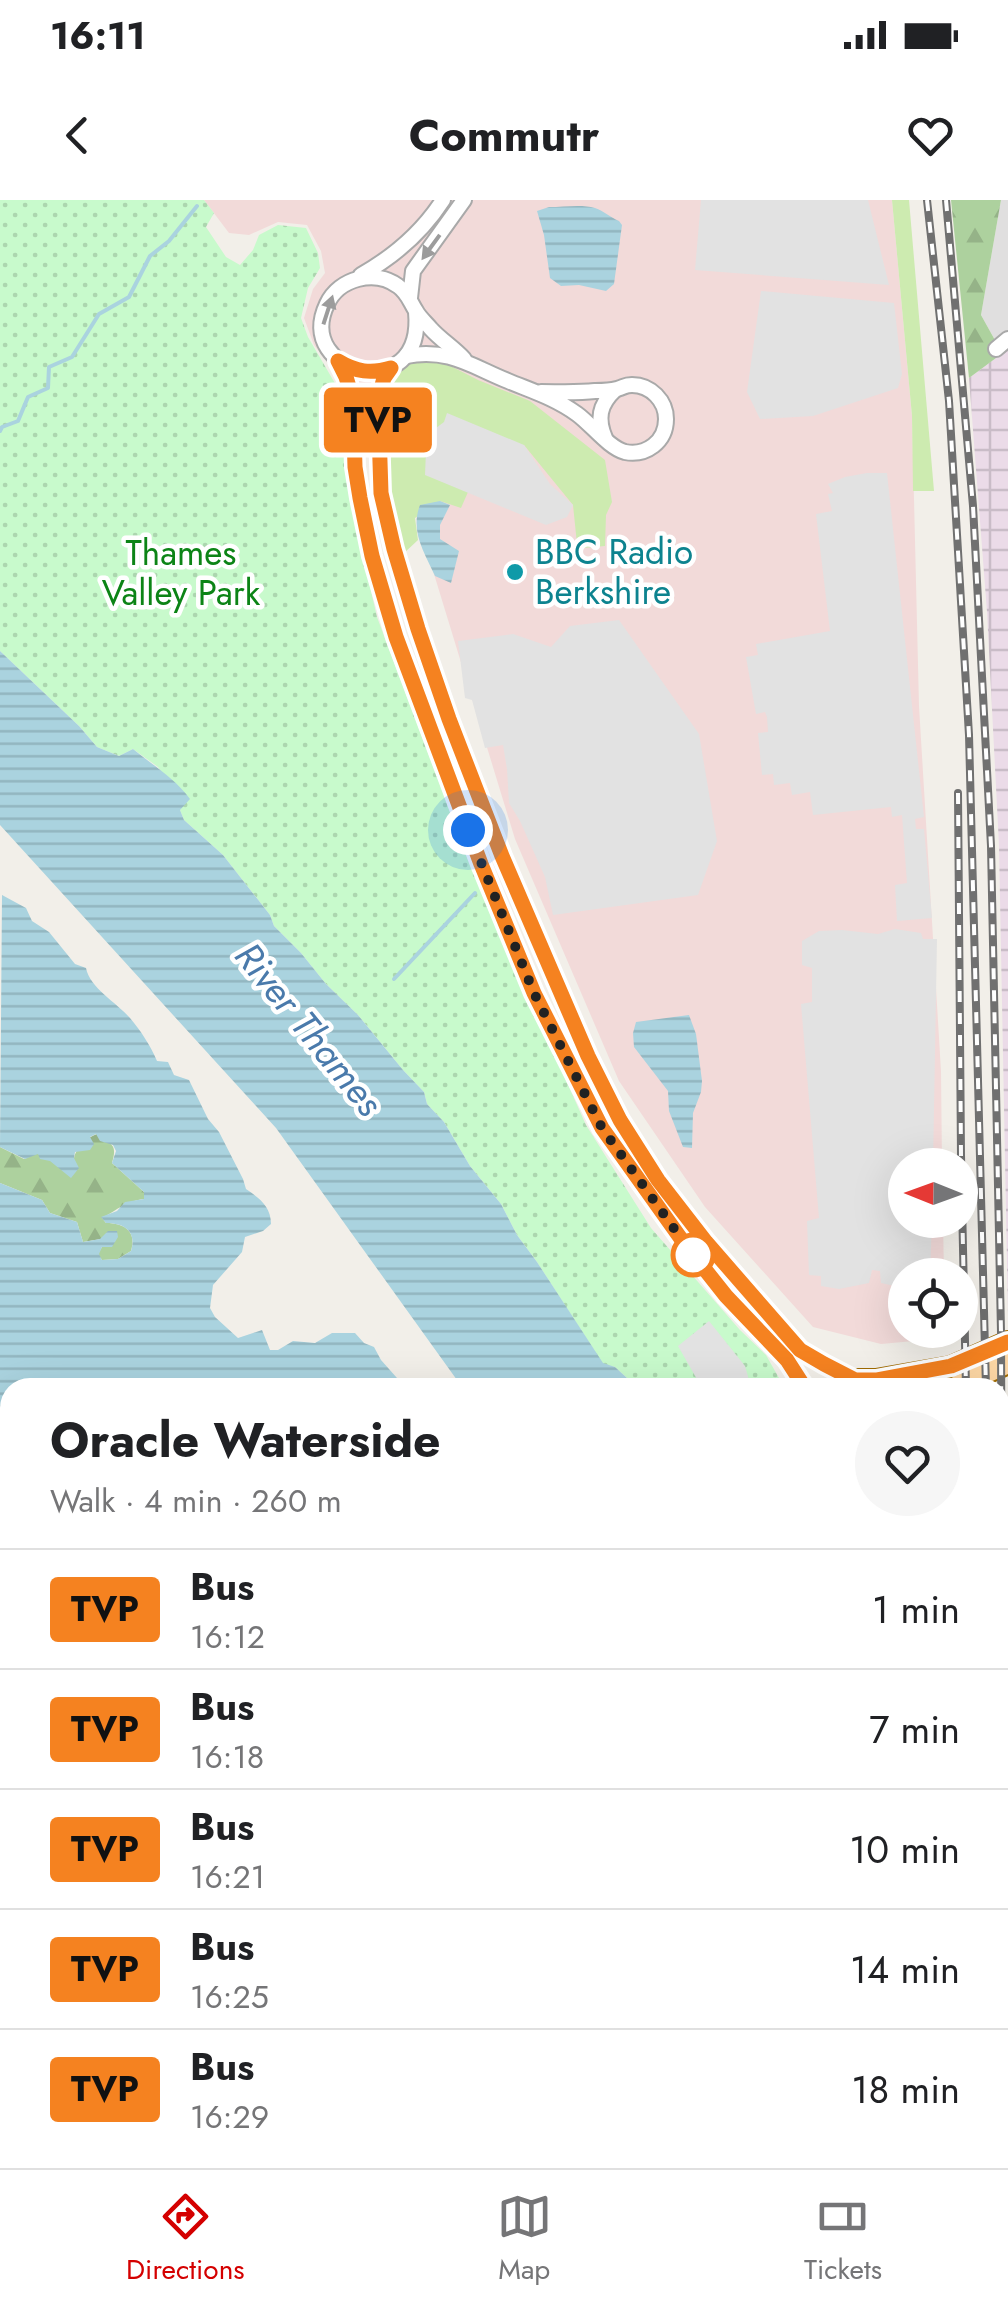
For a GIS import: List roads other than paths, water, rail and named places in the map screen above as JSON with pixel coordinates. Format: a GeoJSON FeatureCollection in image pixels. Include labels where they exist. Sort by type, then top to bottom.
{"type":"FeatureCollection","features":[{"type":"Feature","properties":{"kind":"main road"},"geometry":{"type":"LineString","coordinates":[[894,1378],[951,1366],[1008,1342]]}},
{"type":"Feature","properties":{"kind":"main road"},"geometry":{"type":"LineString","coordinates":[[976,1378],[1008,1364]]}},
{"type":"Feature","properties":{"kind":"street"},"geometry":{"type":"LineString","coordinates":[[444,200],[384,262],[338,288],[323,313],[326,344],[346,377],[353,400],[360,498],[396,637],[534,993],[602,1128],[684,1243],[799,1378]]}},
{"type":"Feature","properties":{"kind":"street"},"geometry":{"type":"LineString","coordinates":[[464,200],[414,271],[413,305],[418,329],[415,340],[406,356],[384,378],[378,400],[381,493],[418,629],[502,856],[588,1056],[620,1120],[658,1180],[703,1239],[800,1350],[854,1378]]}},
{"type":"Feature","properties":{"kind":"street"},"geometry":{"type":"LineString","coordinates":[[356,278],[385,279],[399,287],[437,336],[451,344],[465,360]]}},
{"type":"Feature","properties":{"kind":"street"},"geometry":{"type":"LineString","coordinates":[[406,356],[424,352],[465,360],[541,392],[576,413],[618,450],[640,452],[652,448],[666,428],[663,404],[644,387],[541,392]]}},
{"type":"Feature","properties":{"kind":"street"},"geometry":{"type":"LineString","coordinates":[[338,361],[354,370],[377,372],[391,368]]}},
{"type":"Feature","properties":{"kind":"street"},"geometry":{"type":"LineString","coordinates":[[605,438],[600,412],[615,390]]}},
{"type":"Feature","properties":{"kind":"water"},"geometry":{"type":"Polygon","coordinates":[[[549,207],[595,208],[622,225],[614,284],[606,291],[561,286],[550,278],[537,211],[549,207]]]}},
{"type":"Feature","properties":{"kind":"water"},"geometry":{"type":"Polygon","coordinates":[[[440,501],[450,505],[440,525],[440,539],[459,551],[451,583],[435,576],[417,533],[420,505],[440,501]]]}},
{"type":"Feature","properties":{"kind":"water","name":"River Thames"},"geometry":{"type":"Polygon","coordinates":[[[0,651],[97,747],[119,756],[133,749],[184,791],[190,799],[180,810],[184,820],[223,855],[270,915],[274,926],[424,1092],[427,1104],[501,1204],[517,1235],[603,1363],[627,1378],[456,1378],[276,1128],[0,825],[0,651]]]}},
{"type":"Feature","properties":{"kind":"water"},"geometry":{"type":"Polygon","coordinates":[[[2,895],[26,908],[32,921],[49,932],[75,964],[86,968],[98,988],[138,1028],[157,1061],[168,1062],[174,1075],[189,1080],[246,1189],[267,1207],[271,1224],[245,1237],[242,1252],[213,1285],[210,1308],[215,1317],[238,1338],[262,1330],[270,1350],[293,1341],[315,1343],[332,1333],[355,1333],[374,1347],[397,1378],[0,1378],[0,1183],[42,1200],[50,1213],[77,1222],[83,1242],[117,1231],[112,1247],[102,1247],[102,1260],[118,1259],[131,1251],[132,1239],[124,1227],[106,1223],[101,1217],[117,1211],[125,1202],[144,1199],[144,1192],[112,1163],[116,1151],[113,1145],[100,1141],[96,1134],[90,1137],[94,1144],[90,1150],[75,1152],[79,1168],[71,1178],[38,1154],[25,1159],[0,1147],[2,895]]]}},
{"type":"Feature","properties":{"kind":"water"},"geometry":{"type":"Polygon","coordinates":[[[689,1015],[696,1034],[702,1081],[693,1113],[692,1148],[683,1147],[669,1111],[668,1091],[634,1047],[633,1033],[636,1022],[689,1015]]]}},
{"type":"Feature","properties":{"kind":"waterway"},"geometry":{"type":"LineString","coordinates":[[0,431],[18,421],[28,397],[48,388],[49,367],[72,357],[99,314],[129,297],[150,256],[169,241],[197,206]]}},
{"type":"Feature","properties":{"kind":"waterway"},"geometry":{"type":"LineString","coordinates":[[394,979],[475,893]]}},
{"type":"Feature","properties":{"kind":"railway"},"geometry":{"type":"LineString","coordinates":[[927,200],[949,401],[969,735],[986,1378]]}},
{"type":"Feature","properties":{"kind":"railway"},"geometry":{"type":"LineString","coordinates":[[946,200],[973,506],[991,846],[1001,1378]]}},
{"type":"Feature","properties":{"kind":"railway"},"geometry":{"type":"LineString","coordinates":[[958,793],[966,1378]]}},
{"type":"Feature","properties":{"kind":"place","name":"BBC Radio Berkshire"},"geometry":{"type":"Point","coordinates":[515,572]}},
{"type":"Feature","properties":{"kind":"park label","name":"Thames Valley Park"},"geometry":{"type":"Point","coordinates":[181,573]}}]}
